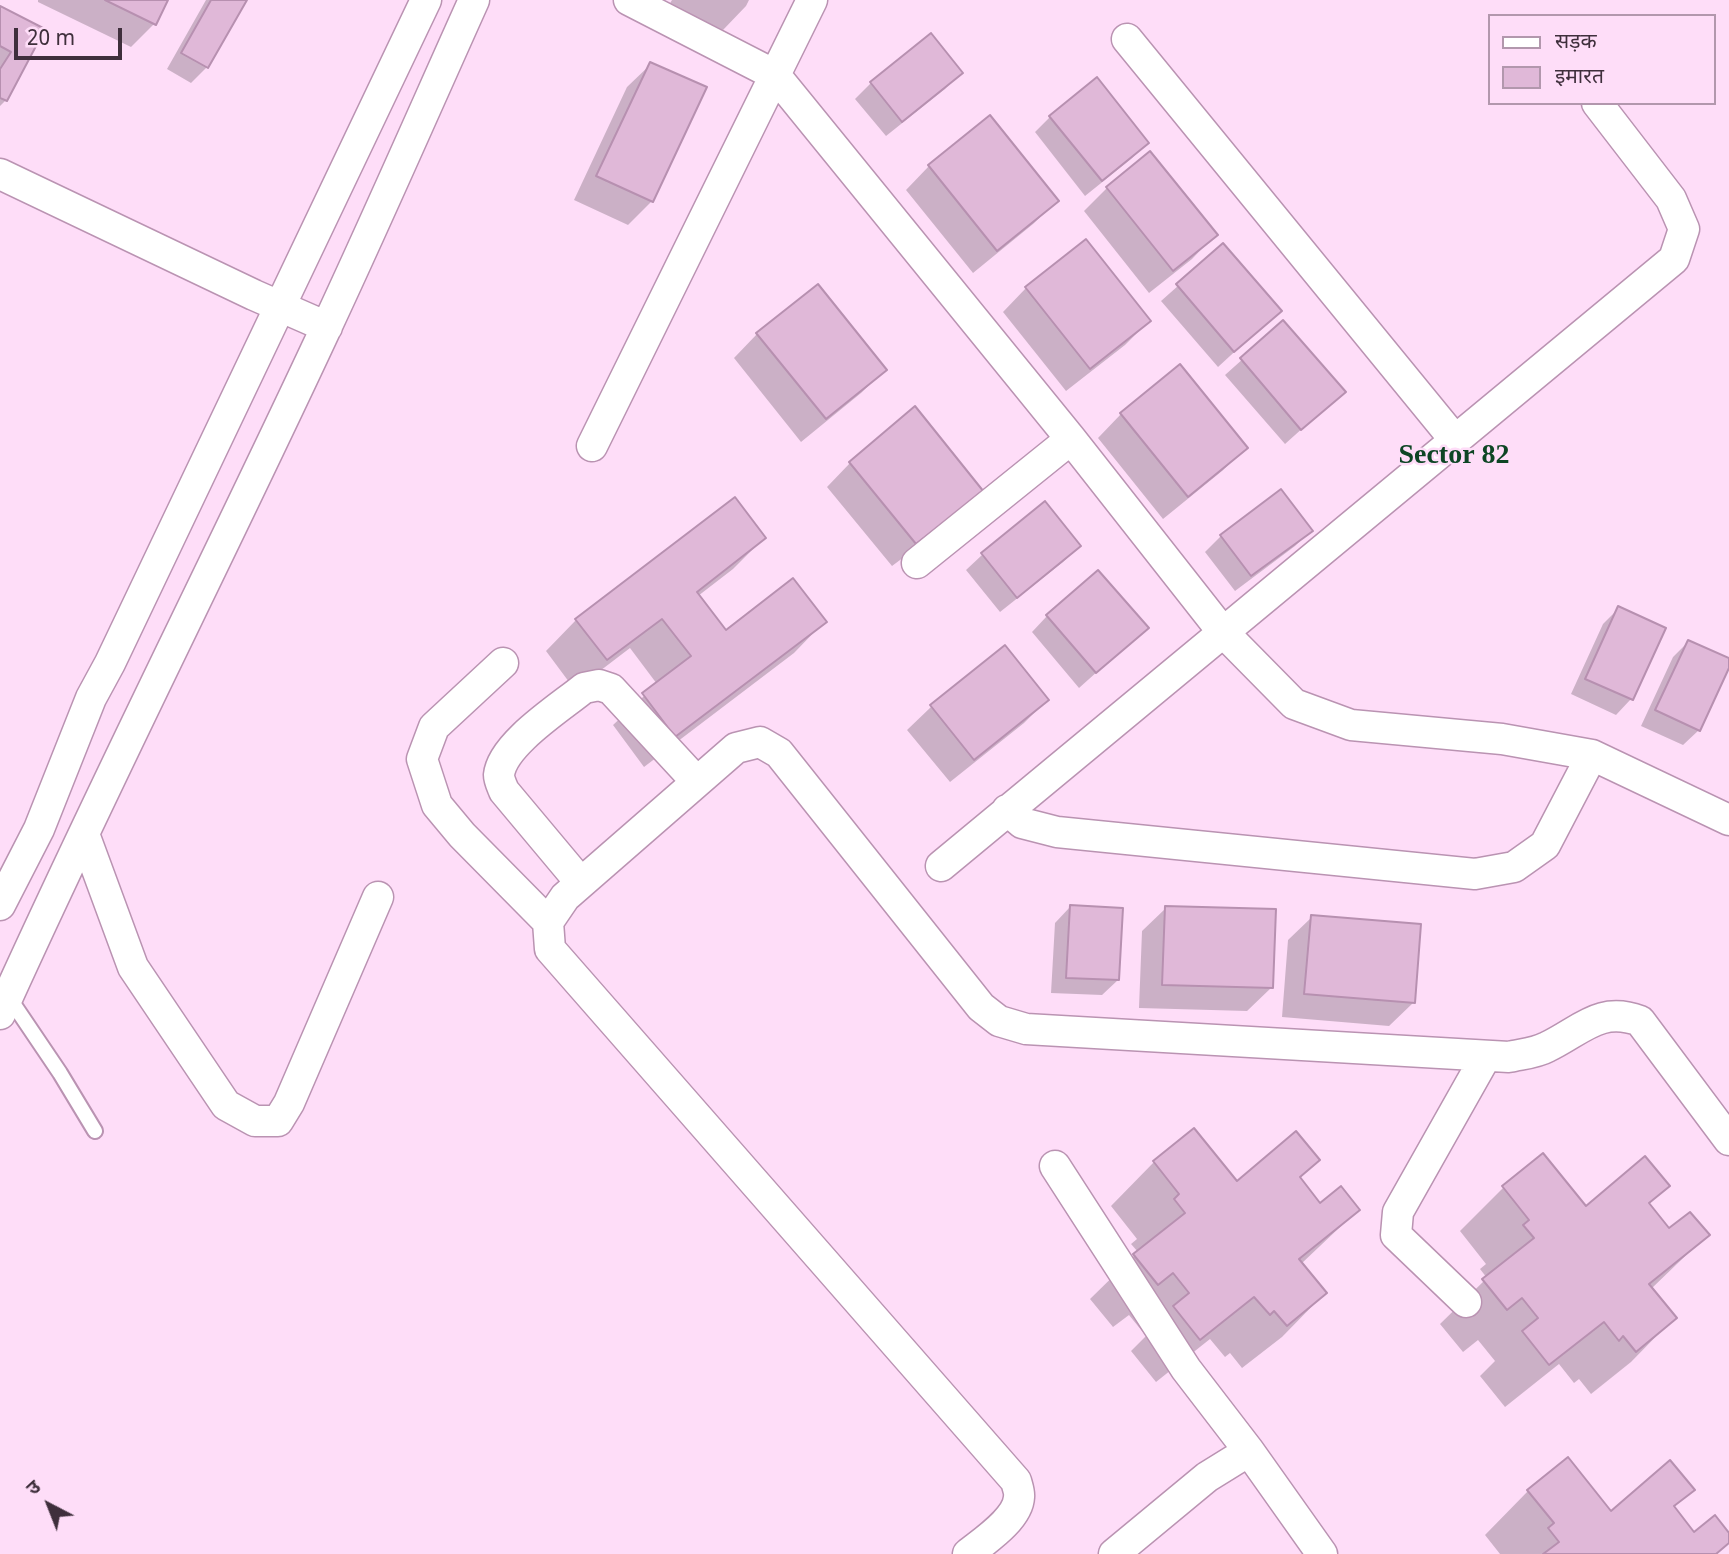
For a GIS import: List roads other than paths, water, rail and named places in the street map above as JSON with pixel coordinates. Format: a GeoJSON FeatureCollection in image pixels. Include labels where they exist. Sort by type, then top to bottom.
{"type":"FeatureCollection","features":[{"type":"Feature","properties":{"kind":"street"},"geometry":{"type":"LineString","coordinates":[[0,905],[39,829],[91,698],[426,0]]}},
{"type":"Feature","properties":{"kind":"street"},"geometry":{"type":"LineString","coordinates":[[4,1005],[51,900],[327,327],[474,0]]}},
{"type":"Feature","properties":{"kind":"street"},"geometry":{"type":"LineString","coordinates":[[629,0],[775,75],[1071,439],[1222,631],[1294,704],[1351,724],[1502,739],[1592,755],[1729,820]]}},
{"type":"Feature","properties":{"kind":"street"},"geometry":{"type":"LineString","coordinates":[[593,446],[812,0]]}},
{"type":"Feature","properties":{"kind":"street"},"geometry":{"type":"LineString","coordinates":[[1127,39],[1455,440]]}},
{"type":"Feature","properties":{"kind":"street"},"geometry":{"type":"LineString","coordinates":[[941,866],[1674,259],[1684,229],[1671,199],[1599,105]]}},
{"type":"Feature","properties":{"kind":"street"},"geometry":{"type":"LineString","coordinates":[[0,174],[327,327]]}},
{"type":"Feature","properties":{"kind":"street"},"geometry":{"type":"LineString","coordinates":[[917,563],[1071,439]]}},
{"type":"Feature","properties":{"kind":"street"},"geometry":{"type":"LineString","coordinates":[[503,663],[434,727],[422,759],[437,805],[462,835],[548,922]]}},
{"type":"Feature","properties":{"kind":"street"},"geometry":{"type":"LineString","coordinates":[[581,883],[504,791],[499,777],[503,761],[514,745],[584,688],[599,685],[611,689],[697,782]]}},
{"type":"Feature","properties":{"kind":"street"},"geometry":{"type":"LineString","coordinates":[[968,1554],[1011,1516],[1019,1498],[1016,1481],[550,949],[548,922],[565,897],[736,748],[760,742],[779,753],[982,1007],[999,1021],[1026,1029],[1509,1058],[1544,1049],[1604,1016],[1623,1015],[1640,1021],[1729,1140]]}},
{"type":"Feature","properties":{"kind":"street"},"geometry":{"type":"LineString","coordinates":[[1007,810],[1022,824],[1056,832],[1475,874],[1514,867],[1545,845],[1592,755]]}},
{"type":"Feature","properties":{"kind":"street"},"geometry":{"type":"LineString","coordinates":[[84,834],[132,967],[226,1105],[255,1121],[278,1121],[289,1103],[378,897]]}},
{"type":"Feature","properties":{"kind":"street"},"geometry":{"type":"LineString","coordinates":[[1466,1302],[1396,1236],[1398,1212],[1486,1056]]}},
{"type":"Feature","properties":{"kind":"street"},"geometry":{"type":"LineString","coordinates":[[1055,1166],[1186,1369],[1322,1554]]}},
{"type":"Feature","properties":{"kind":"street"},"geometry":{"type":"LineString","coordinates":[[1114,1554],[1207,1477],[1248,1451]]}},
{"type":"Feature","properties":{"kind":"lane"},"geometry":{"type":"LineString","coordinates":[[4,1005],[60,1073],[95,1132]]}},
{"type":"Feature","properties":{"kind":"district","name":"Sector 82"},"geometry":{"type":"Point","coordinates":[1454,456]}}]}
